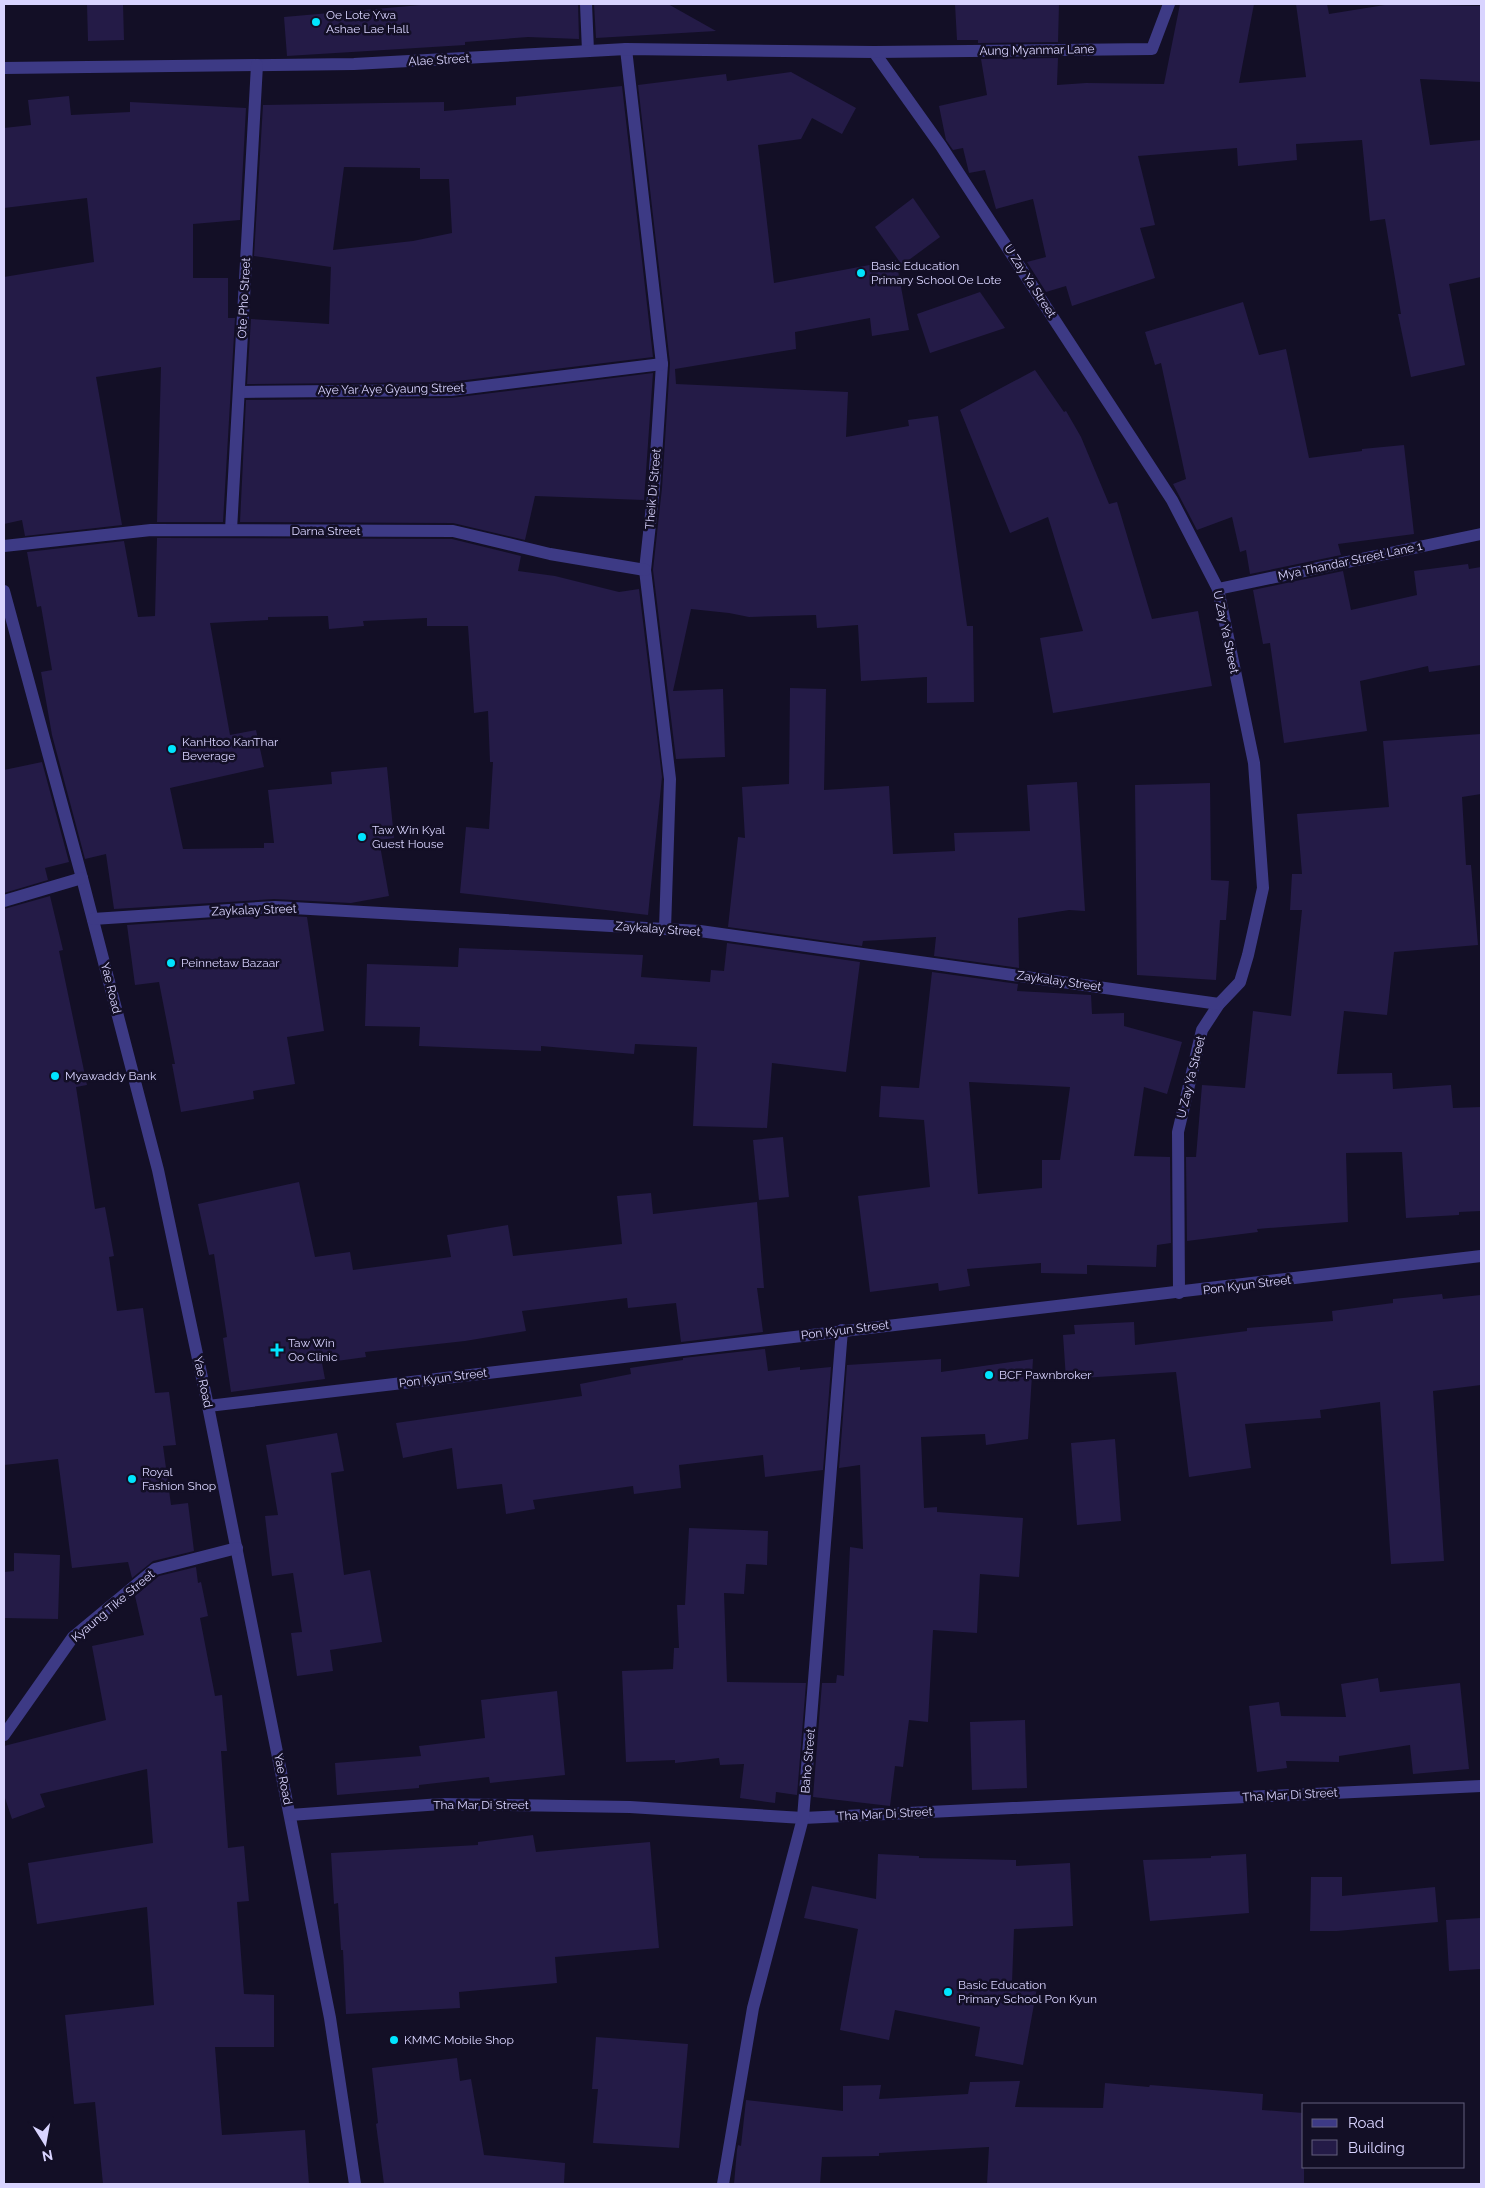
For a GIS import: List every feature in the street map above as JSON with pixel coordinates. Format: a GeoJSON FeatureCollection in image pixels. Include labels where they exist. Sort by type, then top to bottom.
{"type":"FeatureCollection","features":[{"type":"Feature","properties":{"kind":"street"},"geometry":{"type":"LineString","coordinates":[[586,4],[588,51]]}},
{"type":"Feature","properties":{"kind":"street","name":"Aung Myanmar Lane"},"geometry":{"type":"LineString","coordinates":[[874,52],[1152,49],[1169,4]]}},
{"type":"Feature","properties":{"kind":"street","name":"Alae Street"},"geometry":{"type":"LineString","coordinates":[[4,68],[354,64],[626,49],[874,52]]}},
{"type":"Feature","properties":{"kind":"street","name":"Theik Di Street"},"geometry":{"type":"LineString","coordinates":[[626,49],[662,364],[654,487],[645,570],[670,779],[666,929]]}},
{"type":"Feature","properties":{"kind":"street","name":"U Zay Ya Street"},"geometry":{"type":"LineString","coordinates":[[874,52],[941,146],[1172,500],[1218,589],[1254,763],[1263,888],[1240,982],[1219,1004],[1202,1030],[1178,1132],[1179,1293]]}},
{"type":"Feature","properties":{"kind":"street","name":"Ote Pho Street"},"geometry":{"type":"LineString","coordinates":[[232,530],[257,65]]}},
{"type":"Feature","properties":{"kind":"street","name":"Aye Yar Aye Gyaung Street"},"geometry":{"type":"LineString","coordinates":[[239,392],[451,390],[662,364]]}},
{"type":"Feature","properties":{"kind":"street","name":"Darna Street"},"geometry":{"type":"LineString","coordinates":[[4,546],[151,530],[453,531],[550,554],[645,570]]}},
{"type":"Feature","properties":{"kind":"street","name":"Mya Thandar Street Lane 1"},"geometry":{"type":"LineString","coordinates":[[1218,589],[1481,534]]}},
{"type":"Feature","properties":{"kind":"street","name":"Yae Road"},"geometry":{"type":"LineString","coordinates":[[4,591],[93,919],[158,1170],[237,1548],[330,2018],[355,2184]]}},
{"type":"Feature","properties":{"kind":"street"},"geometry":{"type":"LineString","coordinates":[[4,901],[82,878]]}},
{"type":"Feature","properties":{"kind":"street","name":"Zaykalay Street"},"geometry":{"type":"LineString","coordinates":[[93,919],[275,907],[700,931],[1219,1004]]}},
{"type":"Feature","properties":{"kind":"street","name":"Pon Kyun Street"},"geometry":{"type":"LineString","coordinates":[[208,1406],[1481,1256]]}},
{"type":"Feature","properties":{"kind":"street","name":"Baho Street"},"geometry":{"type":"LineString","coordinates":[[722,2184],[753,2008],[803,1818],[842,1330]]}},
{"type":"Feature","properties":{"kind":"street","name":"Kyaung Tike Street"},"geometry":{"type":"LineString","coordinates":[[4,1735],[73,1637],[155,1569],[237,1548]]}},
{"type":"Feature","properties":{"kind":"street","name":"Tha Mar Di Street"},"geometry":{"type":"LineString","coordinates":[[290,1815],[441,1804],[630,1807],[803,1818],[1481,1786]]}},
{"type":"Feature","properties":{"kind":"building"},"geometry":{"type":"Polygon","coordinates":[[[87,4],[123,4],[124,40],[88,41],[87,4]]]}},
{"type":"Feature","properties":{"kind":"building"},"geometry":{"type":"Polygon","coordinates":[[[432,4],[578,4],[579,39],[528,37],[465,42],[465,45],[287,56],[284,17],[432,4]]]}},
{"type":"Feature","properties":{"kind":"building"},"geometry":{"type":"Polygon","coordinates":[[[594,4],[668,4],[716,31],[596,38],[594,4]]]}},
{"type":"Feature","properties":{"kind":"building"},"geometry":{"type":"Polygon","coordinates":[[[955,4],[1059,4],[1058,42],[978,43],[978,40],[957,40],[955,4]]]}},
{"type":"Feature","properties":{"kind":"building"},"geometry":{"type":"Polygon","coordinates":[[[1180,4],[1254,4],[1239,83],[1306,77],[1296,4],[1327,4],[1329,14],[1391,4],[1481,6],[1481,82],[1420,79],[1430,145],[1481,140],[1481,277],[1449,284],[1465,365],[1411,377],[1398,314],[1401,314],[1385,219],[1370,221],[1362,140],[1296,144],[1297,160],[1238,166],[1237,148],[1138,156],[1155,225],[1140,228],[1155,278],[1072,306],[1066,286],[1046,292],[1027,262],[1046,257],[1033,199],[996,209],[985,170],[969,173],[963,148],[953,150],[946,140],[939,106],[987,95],[981,59],[1058,58],[1057,85],[1086,83],[1164,84],[1180,4]]]}},
{"type":"Feature","properties":{"kind":"building"},"geometry":{"type":"Polygon","coordinates":[[[791,72],[856,108],[842,134],[812,118],[801,139],[758,145],[774,283],[896,260],[909,330],[872,336],[870,318],[795,332],[796,349],[675,369],[676,384],[848,392],[846,437],[909,426],[908,420],[938,416],[967,626],[973,626],[974,702],[927,703],[927,677],[861,681],[858,625],[817,628],[816,615],[749,617],[691,609],[673,691],[723,689],[725,757],[676,759],[653,570],[662,488],[670,363],[638,85],[726,74],[727,81],[791,72]]]}},
{"type":"Feature","properties":{"kind":"building"},"geometry":{"type":"Polygon","coordinates":[[[622,86],[653,357],[450,382],[247,384],[251,319],[329,324],[331,267],[254,256],[263,105],[444,102],[444,111],[516,105],[516,97],[622,86]],[[344,167],[333,250],[413,241],[452,233],[449,179],[420,179],[420,168],[344,167]]]}},
{"type":"Feature","properties":{"kind":"building"},"geometry":{"type":"Polygon","coordinates":[[[69,96],[71,115],[130,112],[130,102],[246,108],[240,220],[193,224],[193,278],[228,278],[228,318],[235,318],[223,522],[157,522],[161,367],[96,377],[122,525],[25,536],[22,520],[4,524],[4,277],[94,262],[87,198],[4,208],[4,128],[31,125],[28,100],[69,96]]]}},
{"type":"Feature","properties":{"kind":"building"},"geometry":{"type":"Polygon","coordinates":[[[913,198],[940,237],[902,265],[875,227],[913,198]]]}},
{"type":"Feature","properties":{"kind":"building"},"geometry":{"type":"Polygon","coordinates":[[[980,292],[1005,328],[930,353],[917,314],[980,292]]]}},
{"type":"Feature","properties":{"kind":"building"},"geometry":{"type":"Polygon","coordinates":[[[1243,302],[1259,355],[1286,349],[1309,458],[1362,451],[1362,449],[1404,445],[1414,534],[1338,544],[1341,555],[1250,574],[1246,550],[1240,552],[1232,517],[1197,530],[1173,484],[1186,479],[1161,363],[1155,365],[1145,332],[1243,302]]]}},
{"type":"Feature","properties":{"kind":"building"},"geometry":{"type":"Polygon","coordinates":[[[1035,370],[1064,412],[1066,411],[1081,437],[1109,504],[1117,502],[1152,619],[1198,611],[1212,686],[1053,713],[1040,638],[1083,631],[1048,517],[1010,533],[960,410],[1035,370]]]}},
{"type":"Feature","properties":{"kind":"building"},"geometry":{"type":"Polygon","coordinates":[[[653,373],[644,500],[535,496],[525,540],[453,523],[240,522],[246,400],[451,398],[653,373]]]}},
{"type":"Feature","properties":{"kind":"building"},"geometry":{"type":"Polygon","coordinates":[[[157,538],[452,539],[521,556],[518,571],[555,576],[619,592],[639,589],[662,777],[648,915],[460,893],[466,827],[489,829],[493,762],[490,762],[488,711],[474,713],[468,626],[427,626],[427,618],[363,621],[364,626],[329,629],[328,616],[268,617],[268,620],[210,623],[230,735],[256,730],[264,767],[170,788],[183,849],[264,848],[264,843],[274,843],[268,790],[332,784],[331,772],[387,767],[394,838],[379,840],[389,896],[351,903],[274,899],[114,909],[106,854],[85,859],[52,735],[41,672],[52,670],[41,606],[37,607],[27,552],[124,541],[138,617],[155,616],[157,538]]]}},
{"type":"Feature","properties":{"kind":"building"},"geometry":{"type":"Polygon","coordinates":[[[1468,564],[1469,569],[1481,567],[1481,665],[1429,672],[1428,666],[1360,681],[1367,731],[1284,743],[1270,643],[1263,644],[1253,590],[1343,571],[1351,610],[1417,595],[1414,571],[1468,564]]]}},
{"type":"Feature","properties":{"kind":"building"},"geometry":{"type":"Polygon","coordinates":[[[790,688],[826,689],[824,790],[889,786],[893,854],[955,851],[954,833],[1030,831],[1027,785],[1077,782],[1085,911],[1069,910],[1018,918],[1019,968],[934,956],[936,937],[863,941],[862,946],[728,927],[738,837],[745,838],[742,787],[789,784],[790,688]]]}},
{"type":"Feature","properties":{"kind":"building"},"geometry":{"type":"Polygon","coordinates":[[[1481,734],[1481,794],[1462,797],[1466,865],[1471,865],[1478,945],[1394,952],[1387,1015],[1344,1011],[1337,1074],[1392,1073],[1393,1089],[1451,1085],[1453,1108],[1481,1107],[1481,1211],[1459,1212],[1459,1215],[1406,1218],[1402,1152],[1346,1153],[1348,1222],[1257,1229],[1258,1232],[1187,1241],[1186,1157],[1196,1157],[1202,1085],[1245,1088],[1253,1011],[1291,1016],[1302,910],[1290,910],[1292,874],[1302,874],[1297,814],[1389,807],[1383,741],[1481,734]]]}},
{"type":"Feature","properties":{"kind":"building"},"geometry":{"type":"Polygon","coordinates":[[[42,762],[69,862],[45,868],[48,880],[4,893],[4,770],[42,762]]]}},
{"type":"Feature","properties":{"kind":"building"},"geometry":{"type":"Polygon","coordinates":[[[1210,783],[1211,880],[1229,881],[1226,920],[1220,920],[1216,980],[1137,975],[1135,785],[1210,783]]]}},
{"type":"Feature","properties":{"kind":"building"},"geometry":{"type":"Polygon","coordinates":[[[50,896],[63,950],[59,951],[87,1085],[76,1087],[95,1209],[105,1207],[114,1256],[109,1257],[117,1311],[143,1308],[155,1393],[169,1392],[176,1445],[163,1446],[171,1505],[188,1503],[194,1551],[153,1561],[132,1578],[128,1562],[72,1568],[58,1459],[4,1465],[4,909],[50,896]]]}},
{"type":"Feature","properties":{"kind":"building"},"geometry":{"type":"Polygon","coordinates":[[[275,915],[307,917],[324,1031],[287,1037],[295,1084],[253,1091],[254,1099],[181,1112],[172,1064],[175,1064],[159,982],[135,985],[127,925],[275,915]]]}},
{"type":"Feature","properties":{"kind":"building"},"geometry":{"type":"Polygon","coordinates":[[[727,943],[860,962],[846,1072],[772,1063],[767,1128],[693,1126],[697,1047],[635,1044],[634,1054],[541,1046],[541,1051],[419,1046],[420,1027],[365,1026],[367,964],[458,967],[459,948],[643,955],[641,977],[710,982],[711,970],[724,971],[727,943]]]}},
{"type":"Feature","properties":{"kind":"building"},"geometry":{"type":"Polygon","coordinates":[[[932,972],[1018,984],[1017,991],[1091,995],[1092,1014],[1124,1013],[1124,1026],[1182,1042],[1167,1094],[1144,1087],[1134,1156],[1170,1157],[1171,1243],[1157,1245],[1156,1267],[1087,1265],[1087,1274],[1041,1273],[1041,1263],[967,1269],[970,1286],[939,1291],[938,1283],[870,1292],[858,1196],[930,1187],[924,1120],[879,1117],[881,1086],[919,1088],[932,972]],[[969,1082],[978,1194],[1042,1188],[1042,1160],[1060,1160],[1070,1087],[969,1082]]]}},
{"type":"Feature","properties":{"kind":"building"},"geometry":{"type":"Polygon","coordinates":[[[783,1137],[789,1197],[759,1200],[753,1140],[783,1137]]]}},
{"type":"Feature","properties":{"kind":"building"},"geometry":{"type":"Polygon","coordinates":[[[299,1182],[315,1257],[350,1252],[353,1270],[451,1257],[447,1235],[508,1225],[513,1256],[622,1244],[617,1196],[651,1193],[653,1214],[757,1202],[764,1288],[757,1288],[763,1332],[681,1342],[676,1303],[628,1308],[627,1298],[522,1311],[526,1331],[465,1341],[365,1352],[366,1357],[322,1363],[325,1379],[231,1392],[223,1338],[227,1337],[214,1254],[209,1255],[198,1204],[299,1182]]]}},
{"type":"Feature","properties":{"kind":"building"},"geometry":{"type":"Polygon","coordinates":[[[1442,1294],[1443,1299],[1481,1295],[1481,1385],[1433,1391],[1444,1561],[1391,1564],[1380,1402],[1320,1410],[1321,1418],[1245,1424],[1251,1468],[1189,1477],[1176,1372],[1066,1379],[1063,1335],[1075,1334],[1074,1325],[1134,1322],[1135,1345],[1247,1331],[1247,1328],[1333,1321],[1332,1311],[1393,1303],[1393,1299],[1442,1294]]]}},
{"type":"Feature","properties":{"kind":"building"},"geometry":{"type":"Polygon","coordinates":[[[765,1349],[768,1371],[800,1367],[800,1370],[831,1367],[823,1470],[765,1477],[763,1455],[679,1465],[681,1488],[634,1494],[633,1486],[533,1500],[535,1509],[506,1514],[502,1484],[457,1489],[452,1448],[403,1458],[396,1423],[582,1396],[580,1384],[631,1374],[630,1368],[683,1360],[683,1358],[765,1349]]]}},
{"type":"Feature","properties":{"kind":"building"},"geometry":{"type":"Polygon","coordinates":[[[941,1359],[941,1372],[1033,1359],[1028,1439],[986,1445],[985,1434],[921,1437],[924,1508],[937,1507],[937,1512],[1023,1518],[1019,1577],[980,1574],[977,1633],[933,1630],[928,1722],[909,1720],[903,1767],[895,1766],[890,1806],[813,1797],[822,1683],[836,1683],[837,1675],[844,1676],[850,1547],[863,1549],[860,1465],[839,1468],[847,1365],[941,1359]]]}},
{"type":"Feature","properties":{"kind":"building"},"geometry":{"type":"Polygon","coordinates":[[[337,1433],[344,1471],[331,1473],[344,1575],[370,1570],[382,1642],[330,1650],[333,1671],[297,1676],[291,1633],[302,1632],[293,1573],[272,1576],[265,1516],[278,1515],[266,1445],[337,1433]]]}},
{"type":"Feature","properties":{"kind":"building"},"geometry":{"type":"Polygon","coordinates":[[[1115,1439],[1121,1521],[1077,1525],[1071,1443],[1115,1439]]]}},
{"type":"Feature","properties":{"kind":"building"},"geometry":{"type":"Polygon","coordinates":[[[689,1528],[768,1531],[767,1565],[746,1564],[744,1594],[724,1593],[727,1682],[806,1683],[797,1795],[776,1792],[775,1803],[740,1798],[744,1764],[720,1765],[719,1758],[675,1763],[675,1760],[626,1762],[622,1671],[673,1669],[674,1648],[679,1648],[677,1605],[685,1605],[689,1528]]]}},
{"type":"Feature","properties":{"kind":"building"},"geometry":{"type":"Polygon","coordinates":[[[14,1553],[60,1555],[58,1619],[4,1618],[4,1572],[14,1571],[14,1553]]]}},
{"type":"Feature","properties":{"kind":"building"},"geometry":{"type":"Polygon","coordinates":[[[196,1567],[198,1583],[201,1582],[208,1616],[200,1618],[215,1696],[222,1695],[227,1751],[221,1751],[228,1848],[244,1846],[249,1901],[237,1902],[244,1994],[274,1995],[274,2047],[215,2047],[222,2135],[305,2130],[309,2184],[103,2184],[95,2102],[74,2104],[65,2015],[154,2005],[147,1907],[37,1924],[28,1863],[153,1843],[147,1769],[40,1794],[45,1807],[12,1819],[4,1795],[4,1746],[106,1720],[92,1646],[144,1635],[135,1596],[159,1576],[196,1567]]]}},
{"type":"Feature","properties":{"kind":"building"},"geometry":{"type":"Polygon","coordinates":[[[1378,1678],[1380,1692],[1460,1683],[1469,1769],[1413,1774],[1410,1745],[1339,1756],[1339,1762],[1286,1761],[1287,1768],[1257,1772],[1249,1706],[1279,1702],[1281,1716],[1346,1717],[1341,1684],[1378,1678]]]}},
{"type":"Feature","properties":{"kind":"building"},"geometry":{"type":"Polygon","coordinates":[[[557,1691],[565,1775],[490,1783],[489,1777],[419,1785],[419,1788],[337,1795],[335,1763],[421,1756],[419,1746],[485,1738],[481,1700],[557,1691]]]}},
{"type":"Feature","properties":{"kind":"building"},"geometry":{"type":"Polygon","coordinates":[[[1025,1720],[1027,1788],[972,1790],[970,1722],[1025,1720]]]}},
{"type":"Feature","properties":{"kind":"building"},"geometry":{"type":"Polygon","coordinates":[[[533,1835],[536,1852],[650,1842],[659,1948],[555,1957],[557,1983],[459,1992],[460,2008],[346,2014],[343,1950],[341,1950],[338,1903],[334,1904],[331,1853],[478,1845],[478,1842],[533,1835]]]}},
{"type":"Feature","properties":{"kind":"building"},"geometry":{"type":"Polygon","coordinates":[[[878,1854],[919,1856],[919,1858],[1016,1860],[1016,1866],[1070,1863],[1073,1926],[1014,1929],[1012,1983],[1037,1988],[1023,2065],[975,2056],[980,2027],[895,2010],[889,2040],[840,2030],[858,1929],[804,1918],[812,1886],[876,1899],[878,1854]]]}},
{"type":"Feature","properties":{"kind":"building"},"geometry":{"type":"Polygon","coordinates":[[[1246,1854],[1249,1913],[1150,1921],[1143,1860],[1211,1858],[1211,1856],[1246,1854]]]}},
{"type":"Feature","properties":{"kind":"building"},"geometry":{"type":"Polygon","coordinates":[[[1311,1877],[1342,1877],[1342,1896],[1435,1887],[1438,1922],[1337,1931],[1310,1931],[1311,1877]]]}},
{"type":"Feature","properties":{"kind":"building"},"geometry":{"type":"Polygon","coordinates":[[[1481,1918],[1481,1969],[1449,1971],[1446,1920],[1481,1918]]]}},
{"type":"Feature","properties":{"kind":"building"},"geometry":{"type":"Polygon","coordinates":[[[596,2037],[688,2044],[679,2148],[593,2143],[598,2089],[592,2089],[596,2037]]]}},
{"type":"Feature","properties":{"kind":"building"},"geometry":{"type":"Polygon","coordinates":[[[457,2058],[460,2081],[471,2079],[484,2155],[565,2163],[564,2184],[384,2184],[376,2124],[378,2123],[372,2068],[457,2058]]]}},
{"type":"Feature","properties":{"kind":"building"},"geometry":{"type":"Polygon","coordinates":[[[1020,2081],[1015,2107],[1103,2108],[1105,2083],[1263,2094],[1262,2110],[1302,2113],[1302,2168],[1304,2168],[1304,2184],[987,2184],[989,2147],[879,2153],[879,2156],[822,2157],[820,2184],[734,2184],[737,2150],[738,2145],[741,2146],[746,2100],[843,2111],[843,2086],[881,2085],[879,2099],[968,2094],[970,2082],[1020,2081]]]}},
{"type":"Feature","properties":{"kind":"place","name":"Oe Lote Ywa Ashae Lae Hall"},"geometry":{"type":"Point","coordinates":[316,22]}},
{"type":"Feature","properties":{"kind":"place","name":"Basic Education Primary School Oe Lote"},"geometry":{"type":"Point","coordinates":[861,273]}},
{"type":"Feature","properties":{"kind":"place","name":"KanHtoo KanThar Beverage"},"geometry":{"type":"Point","coordinates":[172,749]}},
{"type":"Feature","properties":{"kind":"place","name":"Taw Win Kyal Guest House"},"geometry":{"type":"Point","coordinates":[362,837]}},
{"type":"Feature","properties":{"kind":"place","name":"Peinnetaw Bazaar"},"geometry":{"type":"Point","coordinates":[171,963]}},
{"type":"Feature","properties":{"kind":"place","name":"Myawaddy Bank"},"geometry":{"type":"Point","coordinates":[55,1076]}},
{"type":"Feature","properties":{"kind":"place","name":"Taw Win Oo Clinic"},"geometry":{"type":"Point","coordinates":[277,1350]}},
{"type":"Feature","properties":{"kind":"place","name":"BCF Pawnbroker"},"geometry":{"type":"Point","coordinates":[989,1375]}},
{"type":"Feature","properties":{"kind":"place","name":"Royal Fashion Shop"},"geometry":{"type":"Point","coordinates":[132,1479]}},
{"type":"Feature","properties":{"kind":"place","name":"Basic Education Primary School Pon Kyun"},"geometry":{"type":"Point","coordinates":[948,1992]}},
{"type":"Feature","properties":{"kind":"place","name":"KMMC Mobile Shop"},"geometry":{"type":"Point","coordinates":[394,2040]}}]}
